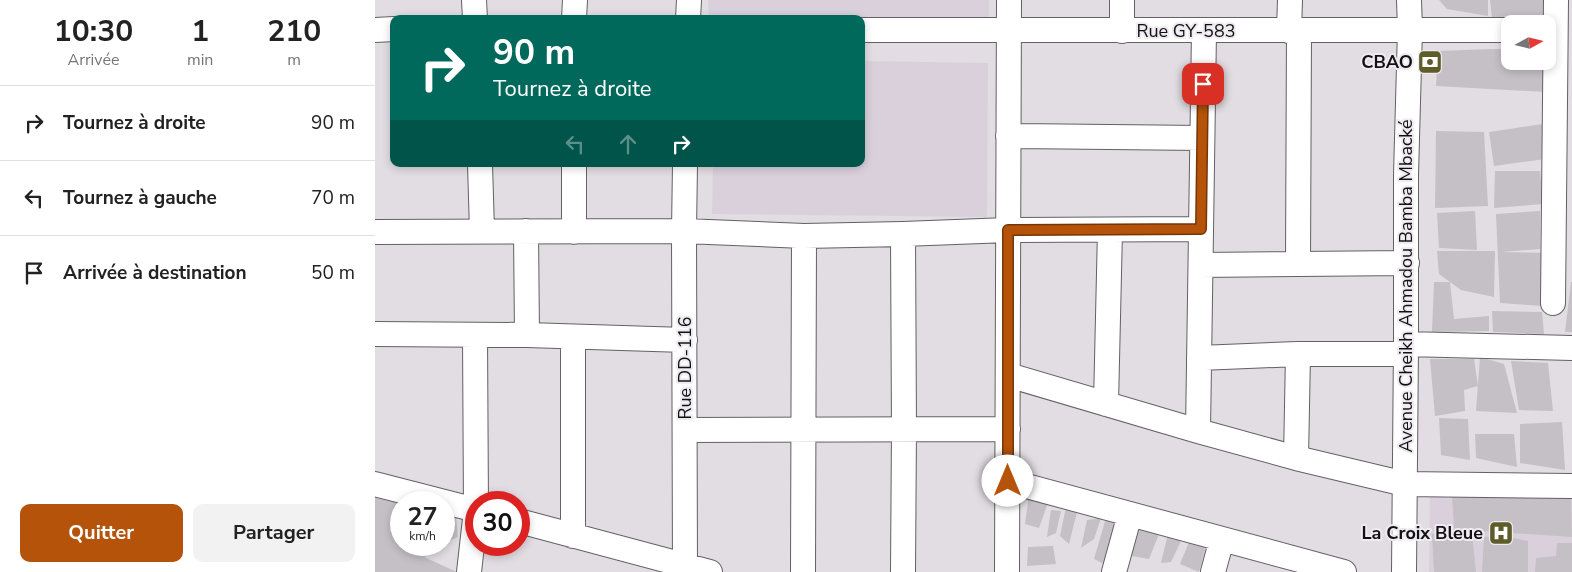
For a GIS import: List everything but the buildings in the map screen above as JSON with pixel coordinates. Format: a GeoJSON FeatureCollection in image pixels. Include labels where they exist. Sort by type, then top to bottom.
{"type":"FeatureCollection","features":[{"type":"Feature","properties":{"kind":"street"},"geometry":{"type":"LineString","coordinates":[[474,0],[475,15]]}},
{"type":"Feature","properties":{"kind":"street"},"geometry":{"type":"LineString","coordinates":[[574,15],[575,0]]}},
{"type":"Feature","properties":{"kind":"street"},"geometry":{"type":"LineString","coordinates":[[688,15],[689,0]]}},
{"type":"Feature","properties":{"kind":"street"},"geometry":{"type":"LineString","coordinates":[[1007,572],[1009,0]]}},
{"type":"Feature","properties":{"kind":"street"},"geometry":{"type":"LineString","coordinates":[[1122,0],[1122,31]]}},
{"type":"Feature","properties":{"kind":"street"},"geometry":{"type":"LineString","coordinates":[[1290,0],[1294,31],[1298,264]]}},
{"type":"Feature","properties":{"kind":"street","name":"Avenue Cheikh Ahmadou Bamba Mbacké"},"geometry":{"type":"LineString","coordinates":[[1403,572],[1409,0]]}},
{"type":"Feature","properties":{"kind":"street"},"geometry":{"type":"LineString","coordinates":[[1553,303],[1558,30],[1556,0]]}},
{"type":"Feature","properties":{"kind":"street"},"geometry":{"type":"LineString","coordinates":[[375,30],[390,29]]}},
{"type":"Feature","properties":{"kind":"street","name":"Rue GY-583"},"geometry":{"type":"LineString","coordinates":[[865,30],[1501,30]]}},
{"type":"Feature","properties":{"kind":"street"},"geometry":{"type":"LineString","coordinates":[[1198,431],[1204,31]]}},
{"type":"Feature","properties":{"kind":"street"},"geometry":{"type":"LineString","coordinates":[[1008,136],[1202,138]]}},
{"type":"Feature","properties":{"kind":"street"},"geometry":{"type":"LineString","coordinates":[[480,167],[482,231]]}},
{"type":"Feature","properties":{"kind":"street"},"geometry":{"type":"LineString","coordinates":[[574,167],[574,232]]}},
{"type":"Feature","properties":{"kind":"street","name":"Rue DD-116"},"geometry":{"type":"LineString","coordinates":[[685,167],[685,568]]}},
{"type":"Feature","properties":{"kind":"street"},"geometry":{"type":"LineString","coordinates":[[375,232],[684,231],[804,236],[1008,230],[1201,229]]}},
{"type":"Feature","properties":{"kind":"street"},"geometry":{"type":"LineString","coordinates":[[1106,404],[1110,230]]}},
{"type":"Feature","properties":{"kind":"street"},"geometry":{"type":"LineString","coordinates":[[526,231],[527,335]]}},
{"type":"Feature","properties":{"kind":"street"},"geometry":{"type":"LineString","coordinates":[[903,234],[903,572]]}},
{"type":"Feature","properties":{"kind":"street"},"geometry":{"type":"LineString","coordinates":[[803,572],[804,236]]}},
{"type":"Feature","properties":{"kind":"street"},"geometry":{"type":"LineString","coordinates":[[1201,265],[1407,264]]}},
{"type":"Feature","properties":{"kind":"street"},"geometry":{"type":"LineString","coordinates":[[375,334],[527,335],[685,340]]}},
{"type":"Feature","properties":{"kind":"street"},"geometry":{"type":"LineString","coordinates":[[475,335],[476,491]]}},
{"type":"Feature","properties":{"kind":"street"},"geometry":{"type":"LineString","coordinates":[[573,337],[573,536]]}},
{"type":"Feature","properties":{"kind":"street"},"geometry":{"type":"LineString","coordinates":[[1199,358],[1406,349],[1572,348]]}},
{"type":"Feature","properties":{"kind":"street"},"geometry":{"type":"LineString","coordinates":[[1296,458],[1298,354]]}},
{"type":"Feature","properties":{"kind":"street"},"geometry":{"type":"LineString","coordinates":[[1008,375],[1296,458],[1405,484],[1572,486]]}},
{"type":"Feature","properties":{"kind":"street"},"geometry":{"type":"LineString","coordinates":[[685,430],[1007,429]]}},
{"type":"Feature","properties":{"kind":"street"},"geometry":{"type":"LineString","coordinates":[[1008,481],[1330,570]]}},
{"type":"Feature","properties":{"kind":"street"},"geometry":{"type":"LineString","coordinates":[[375,484],[465,507]]}},
{"type":"Feature","properties":{"kind":"street"},"geometry":{"type":"LineString","coordinates":[[1114,572],[1130,514]]}},
{"type":"Feature","properties":{"kind":"street"},"geometry":{"type":"LineString","coordinates":[[530,524],[685,568],[710,572]]}},
{"type":"Feature","properties":{"kind":"street"},"geometry":{"type":"LineString","coordinates":[[1213,572],[1222,539]]}},
{"type":"Feature","properties":{"kind":"street"},"geometry":{"type":"LineString","coordinates":[[469,572],[471,556]]}},
{"type":"Feature","properties":{"kind":"shaded area"},"geometry":{"type":"Polygon","coordinates":[[[708,0],[989,0],[989,20],[865,20],[865,15],[709,15],[708,0]]]}},
{"type":"Feature","properties":{"kind":"shaded area"},"geometry":{"type":"Polygon","coordinates":[[[865,61],[988,63],[987,217],[712,214],[713,167],[865,167],[865,61]]]}},
{"type":"Feature","properties":{"kind":"shaded area","name":"La Croix Bleue"},"geometry":{"type":"Polygon","coordinates":[[[1430,494],[1572,495],[1572,572],[1429,572],[1430,494]]]}},
{"type":"Feature","properties":{"kind":"place","name":"CBAO"},"geometry":{"type":"Point","coordinates":[1430,62]}},
{"type":"Feature","properties":{"kind":"place","name":"La Croix Bleue"},"geometry":{"type":"Point","coordinates":[1501,533]}},
{"type":"Feature","properties":{"kind":"route"},"geometry":{"type":"LineString","coordinates":[[1008,481],[1008,230],[1201,229],[1203,84]]}}]}
